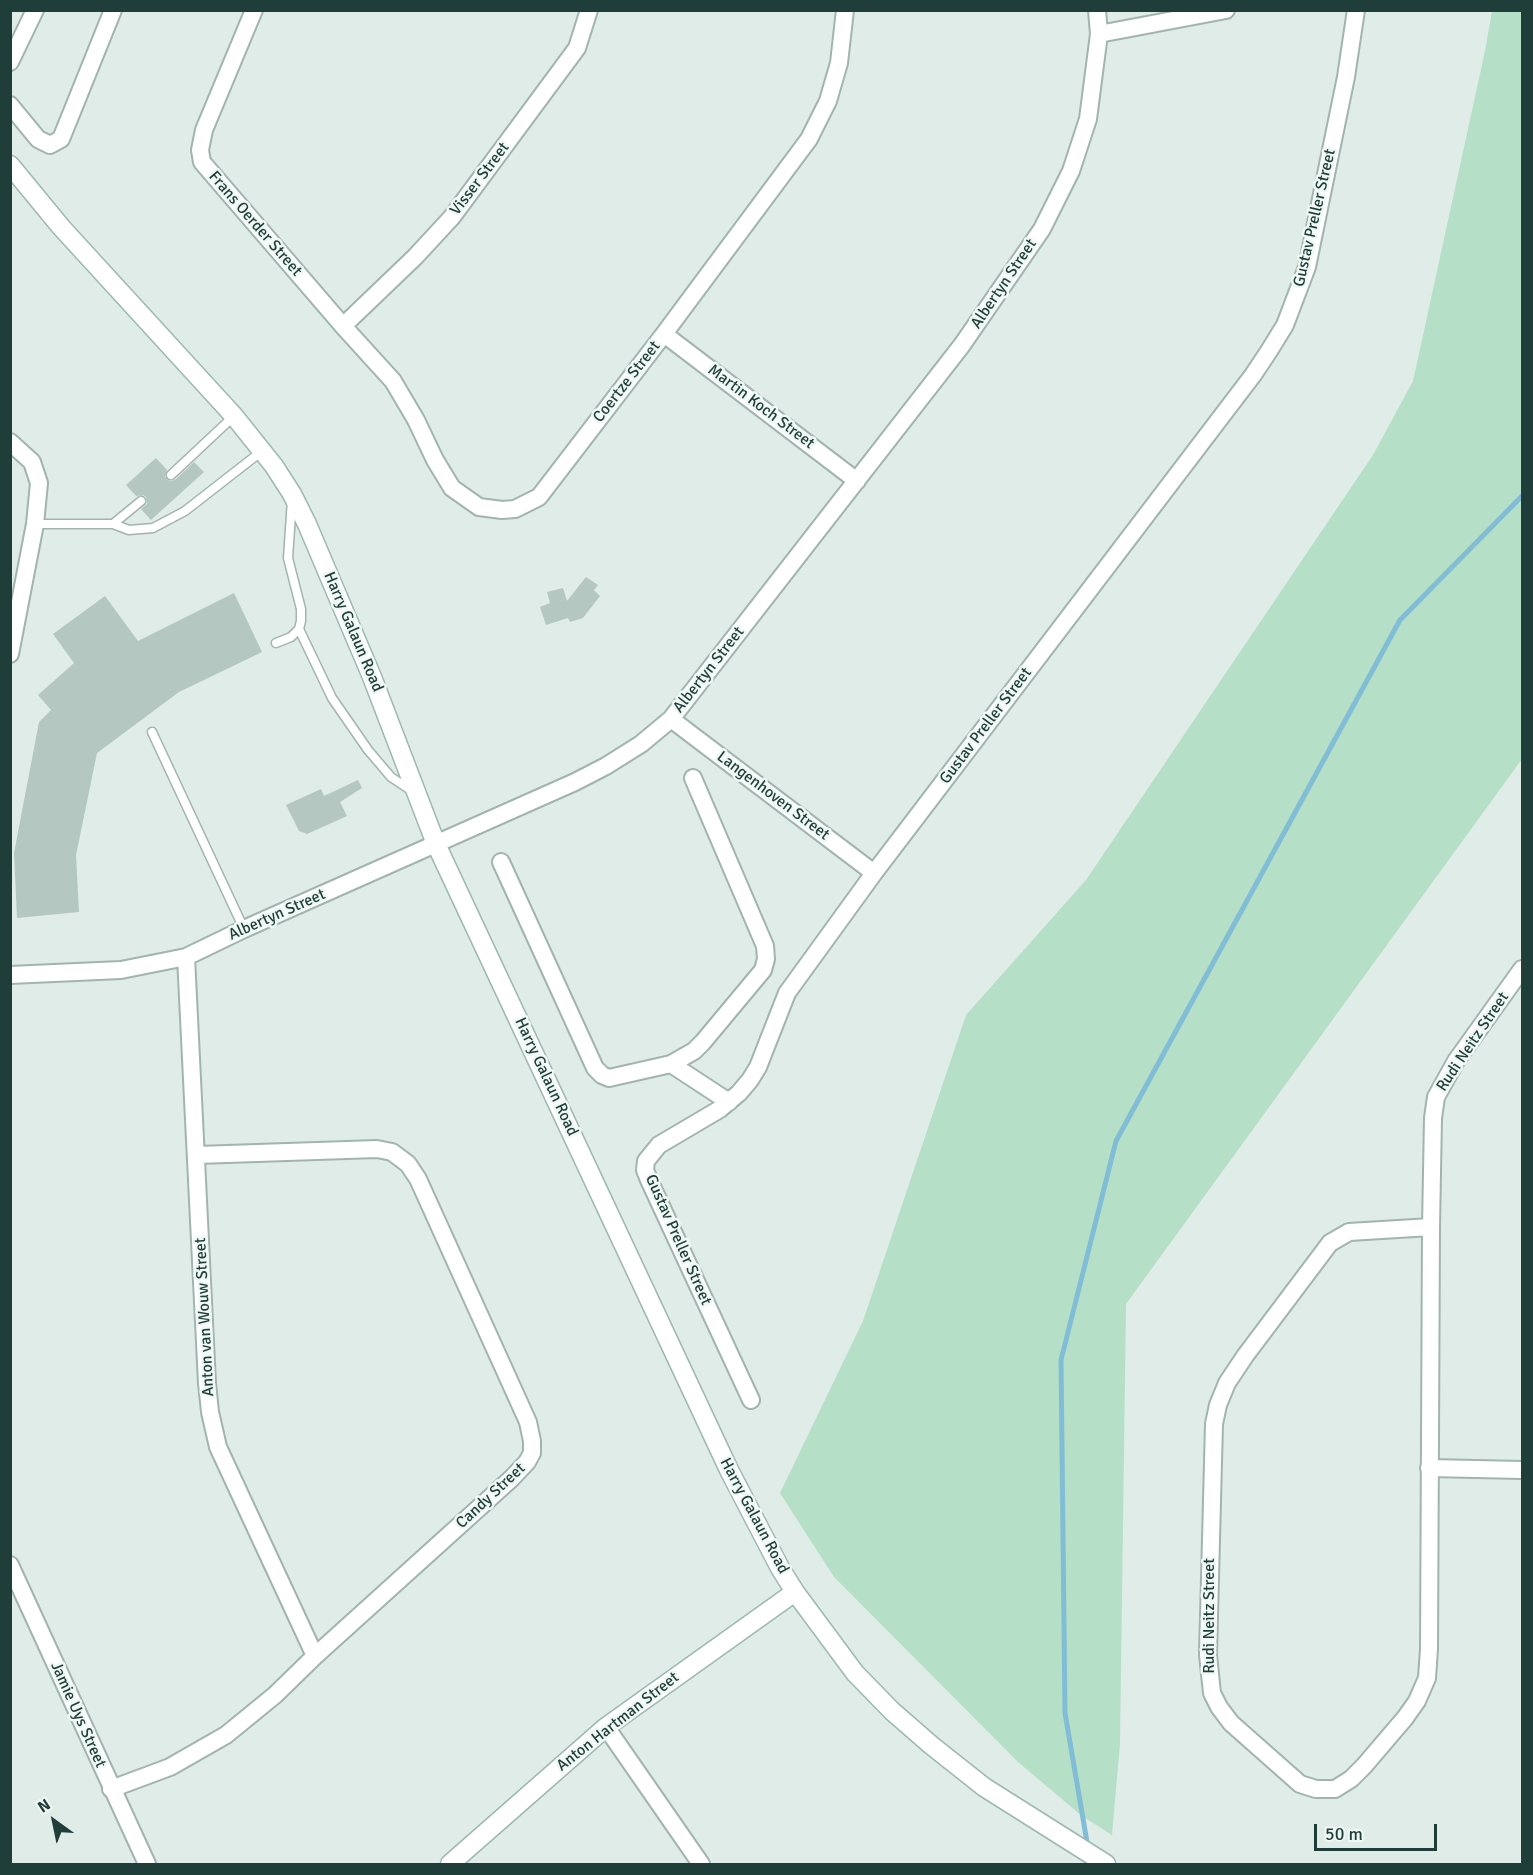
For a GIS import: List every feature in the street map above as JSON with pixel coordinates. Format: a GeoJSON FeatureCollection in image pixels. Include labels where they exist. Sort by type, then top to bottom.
{"type":"FeatureCollection","features":[{"type":"Feature","properties":{"kind":"main road","name":"Harry Galaun Road"},"geometry":{"type":"LineString","coordinates":[[10,165],[62,227],[234,416],[274,466],[292,494],[308,524],[372,677],[436,844],[729,1470],[795,1592],[855,1673],[930,1745],[984,1787],[1106,1864]]}},
{"type":"Feature","properties":{"kind":"main road","name":"Harry Galaun Road"},"geometry":{"type":"LineString","coordinates":[[10,183],[62,227]]}},
{"type":"Feature","properties":{"kind":"main road","name":"Anton Hartman Street"},"geometry":{"type":"LineString","coordinates":[[450,1864],[606,1727],[795,1592]]}},
{"type":"Feature","properties":{"kind":"street"},"geometry":{"type":"LineString","coordinates":[[10,62],[35,10]]}},
{"type":"Feature","properties":{"kind":"street"},"geometry":{"type":"LineString","coordinates":[[10,105],[39,139],[50,145],[61,140],[113,10]]}},
{"type":"Feature","properties":{"kind":"street","name":"Frans Oerder Street"},"geometry":{"type":"LineString","coordinates":[[254,10],[204,130],[200,150],[202,162],[343,326]]}},
{"type":"Feature","properties":{"kind":"street","name":"Visser Street"},"geometry":{"type":"LineString","coordinates":[[343,326],[415,257],[452,217],[577,48],[589,10]]}},
{"type":"Feature","properties":{"kind":"street","name":"Coertze Street"},"geometry":{"type":"LineString","coordinates":[[343,326],[393,381],[417,420],[435,460],[452,488],[479,507],[502,510],[515,509],[539,496],[664,334],[809,139],[828,101],[839,63],[845,10]]}},
{"type":"Feature","properties":{"kind":"street","name":"Albertyn Street"},"geometry":{"type":"LineString","coordinates":[[10,975],[121,970],[186,957],[606,766],[641,744],[671,719],[962,345],[1042,229],[1071,171],[1088,119],[1099,34],[1097,10]]}},
{"type":"Feature","properties":{"kind":"street"},"geometry":{"type":"LineString","coordinates":[[1099,34],[1226,10]]}},
{"type":"Feature","properties":{"kind":"street","name":"Gustav Preller Street"},"geometry":{"type":"LineString","coordinates":[[751,1400],[645,1170],[646,1161],[659,1145],[729,1102],[745,1086],[758,1067],[787,993],[874,873],[1253,375],[1285,325],[1307,267],[1346,77],[1356,10]]}},
{"type":"Feature","properties":{"kind":"street","name":"Martin Koch Street"},"geometry":{"type":"LineString","coordinates":[[664,334],[857,480]]}},
{"type":"Feature","properties":{"kind":"street"},"geometry":{"type":"LineString","coordinates":[[10,442],[32,462],[39,483],[35,524],[10,654]]}},
{"type":"Feature","properties":{"kind":"street","name":"Langenhoven Street"},"geometry":{"type":"LineString","coordinates":[[671,719],[874,873]]}},
{"type":"Feature","properties":{"kind":"street"},"geometry":{"type":"LineString","coordinates":[[501,862],[595,1068],[609,1078],[670,1065],[694,1051],[703,1042],[763,970],[766,959],[765,946],[693,778]]}},
{"type":"Feature","properties":{"kind":"street","name":"Anton van Wouw Street"},"geometry":{"type":"LineString","coordinates":[[186,957],[210,1412],[218,1447],[315,1656]]}},
{"type":"Feature","properties":{"kind":"street","name":"Rudi Neitz Street"},"geometry":{"type":"LineString","coordinates":[[1431,1227],[1349,1232],[1323,1249],[1227,1383],[1218,1405],[1214,1425],[1208,1655],[1212,1693],[1231,1723],[1300,1784],[1326,1790],[1341,1786],[1365,1766],[1405,1718],[1427,1678],[1433,1118],[1436,1097],[1456,1061],[1522,969]]}},
{"type":"Feature","properties":{"kind":"street"},"geometry":{"type":"LineString","coordinates":[[670,1065],[729,1102]]}},
{"type":"Feature","properties":{"kind":"street","name":"Candy Street"},"geometry":{"type":"LineString","coordinates":[[111,1789],[170,1767],[226,1735],[275,1695],[512,1478],[532,1453],[528,1422],[418,1179],[408,1164],[392,1152],[377,1149],[197,1155]]}},
{"type":"Feature","properties":{"kind":"street"},"geometry":{"type":"LineString","coordinates":[[1429,1468],[1522,1470]]}},
{"type":"Feature","properties":{"kind":"street","name":"Jamie Uys Street"},"geometry":{"type":"LineString","coordinates":[[10,1565],[147,1864]]}},
{"type":"Feature","properties":{"kind":"street"},"geometry":{"type":"LineString","coordinates":[[606,1727],[701,1864]]}},
{"type":"Feature","properties":{"kind":"lane"},"geometry":{"type":"LineString","coordinates":[[171,475],[234,416]]}},
{"type":"Feature","properties":{"kind":"lane"},"geometry":{"type":"LineString","coordinates":[[35,524],[113,524],[129,530],[153,528],[185,511],[262,451]]}},
{"type":"Feature","properties":{"kind":"lane"},"geometry":{"type":"LineString","coordinates":[[292,494],[288,558],[301,609],[299,629],[332,698],[368,750],[392,777],[417,795]]}},
{"type":"Feature","properties":{"kind":"lane"},"geometry":{"type":"LineString","coordinates":[[113,524],[141,501]]}},
{"type":"Feature","properties":{"kind":"lane"},"geometry":{"type":"LineString","coordinates":[[276,643],[291,637],[299,629]]}},
{"type":"Feature","properties":{"kind":"lane"},"geometry":{"type":"LineString","coordinates":[[152,732],[244,929]]}},
{"type":"Feature","properties":{"kind":"green space"},"geometry":{"type":"Polygon","coordinates":[[[1492,11],[1522,11],[1522,759],[1126,1304],[1120,1743],[1112,1835],[1082,1816],[1018,1762],[834,1577],[780,1493],[863,1321],[966,1015],[1086,880],[1373,455],[1413,381],[1492,11]]]}},
{"type":"Feature","properties":{"kind":"building"},"geometry":{"type":"Polygon","coordinates":[[[156,458],[167,470],[165,477],[170,481],[175,480],[194,462],[204,472],[151,520],[141,509],[147,504],[146,497],[136,496],[126,485],[156,458]]]}},
{"type":"Feature","properties":{"kind":"building"},"geometry":{"type":"Polygon","coordinates":[[[586,577],[598,585],[594,590],[600,596],[583,618],[570,622],[568,618],[546,625],[540,607],[550,603],[547,592],[563,588],[567,601],[586,577]]]}},
{"type":"Feature","properties":{"kind":"building"},"geometry":{"type":"Polygon","coordinates":[[[234,593],[262,652],[179,692],[97,753],[76,855],[79,912],[17,918],[14,853],[39,722],[51,710],[38,695],[74,663],[53,634],[105,596],[138,641],[234,593]]]}},
{"type":"Feature","properties":{"kind":"building"},"geometry":{"type":"Polygon","coordinates":[[[358,780],[362,788],[340,802],[347,816],[307,834],[299,831],[286,805],[321,789],[324,796],[358,780]]]}},
{"type":"Feature","properties":{"kind":"waterway"},"geometry":{"type":"LineString","coordinates":[[1088,1848],[1065,1713],[1061,1360],[1116,1141],[1400,620],[1522,496]]}}]}
